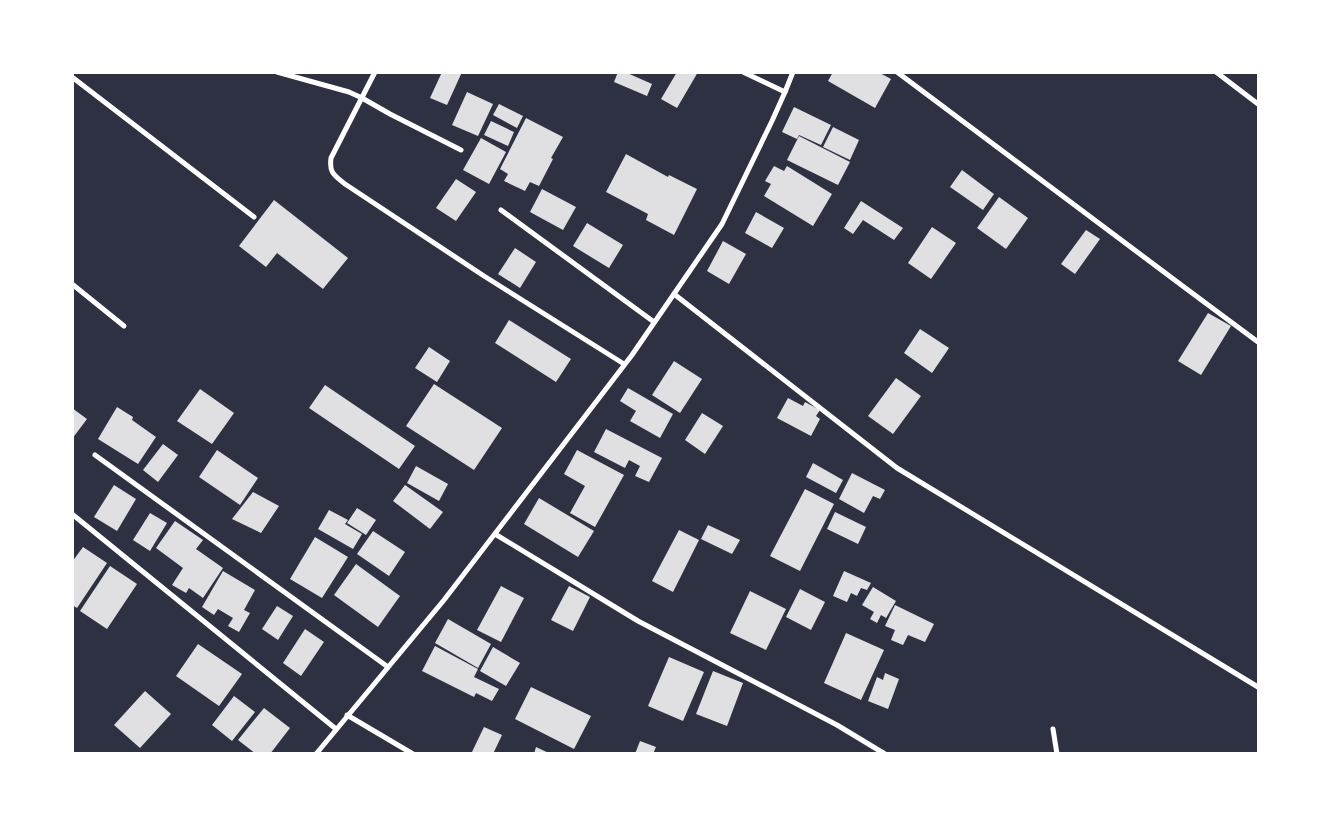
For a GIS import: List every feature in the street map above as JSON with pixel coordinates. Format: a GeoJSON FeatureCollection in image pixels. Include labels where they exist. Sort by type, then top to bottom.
{"type":"FeatureCollection","features":[{"type":"Feature","properties":{"kind":"street"},"geometry":{"type":"LineString","coordinates":[[277,72],[349,92],[462,150]]}},
{"type":"Feature","properties":{"kind":"street"},"geometry":{"type":"LineString","coordinates":[[375,72],[331,158],[330,166],[332,173],[345,184],[476,271],[624,364]]}},
{"type":"Feature","properties":{"kind":"street"},"geometry":{"type":"LineString","coordinates":[[743,72],[786,92]]}},
{"type":"Feature","properties":{"kind":"street"},"geometry":{"type":"LineString","coordinates":[[316,754],[444,600],[624,364],[674,294],[722,224],[786,92],[793,72]]}},
{"type":"Feature","properties":{"kind":"street"},"geometry":{"type":"LineString","coordinates":[[897,72],[1258,342]]}},
{"type":"Feature","properties":{"kind":"street"},"geometry":{"type":"LineString","coordinates":[[1216,72],[1258,104]]}},
{"type":"Feature","properties":{"kind":"street"},"geometry":{"type":"LineString","coordinates":[[72,77],[254,217]]}},
{"type":"Feature","properties":{"kind":"street"},"geometry":{"type":"LineString","coordinates":[[501,210],[654,322]]}},
{"type":"Feature","properties":{"kind":"street"},"geometry":{"type":"LineString","coordinates":[[72,284],[124,326]]}},
{"type":"Feature","properties":{"kind":"street"},"geometry":{"type":"LineString","coordinates":[[674,294],[897,468],[1258,687]]}},
{"type":"Feature","properties":{"kind":"street"},"geometry":{"type":"LineString","coordinates":[[96,454],[388,667]]}},
{"type":"Feature","properties":{"kind":"street"},"geometry":{"type":"LineString","coordinates":[[72,514],[336,729]]}},
{"type":"Feature","properties":{"kind":"street"},"geometry":{"type":"LineString","coordinates":[[495,534],[638,621],[837,725],[885,754]]}},
{"type":"Feature","properties":{"kind":"street"},"geometry":{"type":"LineString","coordinates":[[348,716],[413,754]]}},
{"type":"Feature","properties":{"kind":"street"},"geometry":{"type":"LineString","coordinates":[[1053,729],[1057,754]]}},
{"type":"Feature","properties":{"kind":"building"},"geometry":{"type":"Polygon","coordinates":[[[442,72],[462,72],[447,105],[430,98],[442,72]]]}},
{"type":"Feature","properties":{"kind":"building"},"geometry":{"type":"Polygon","coordinates":[[[618,72],[625,72],[652,84],[647,96],[614,82],[618,72]]]}},
{"type":"Feature","properties":{"kind":"building"},"geometry":{"type":"Polygon","coordinates":[[[677,72],[698,72],[677,108],[661,99],[677,72]]]}},
{"type":"Feature","properties":{"kind":"building"},"geometry":{"type":"Polygon","coordinates":[[[833,72],[878,72],[891,79],[875,108],[828,81],[833,72]]]}},
{"type":"Feature","properties":{"kind":"building"},"geometry":{"type":"Polygon","coordinates":[[[467,92],[493,104],[478,136],[452,125],[467,92]]]}},
{"type":"Feature","properties":{"kind":"building"},"geometry":{"type":"Polygon","coordinates":[[[499,104],[523,116],[517,128],[493,115],[499,104]]]}},
{"type":"Feature","properties":{"kind":"building"},"geometry":{"type":"Polygon","coordinates":[[[794,107],[831,125],[821,145],[799,135],[797,139],[782,132],[794,107]]]}},
{"type":"Feature","properties":{"kind":"building"},"geometry":{"type":"Polygon","coordinates":[[[526,118],[563,137],[551,158],[553,159],[539,186],[530,182],[525,191],[504,181],[508,174],[500,169],[526,118]]]}},
{"type":"Feature","properties":{"kind":"building"},"geometry":{"type":"Polygon","coordinates":[[[491,121],[514,132],[508,146],[484,135],[491,121]]]}},
{"type":"Feature","properties":{"kind":"building"},"geometry":{"type":"Polygon","coordinates":[[[833,127],[859,140],[850,160],[823,147],[833,127]]]}},
{"type":"Feature","properties":{"kind":"building"},"geometry":{"type":"Polygon","coordinates":[[[799,136],[850,162],[838,185],[787,160],[799,136]]]}},
{"type":"Feature","properties":{"kind":"building"},"geometry":{"type":"Polygon","coordinates":[[[481,138],[506,152],[489,184],[463,170],[481,138]]]}},
{"type":"Feature","properties":{"kind":"building"},"geometry":{"type":"Polygon","coordinates":[[[626,154],[668,177],[669,175],[697,189],[674,235],[646,220],[648,214],[606,192],[626,154]]]}},
{"type":"Feature","properties":{"kind":"building"},"geometry":{"type":"Polygon","coordinates":[[[774,166],[784,171],[787,166],[832,194],[813,226],[764,196],[771,184],[765,181],[774,166]]]}},
{"type":"Feature","properties":{"kind":"building"},"geometry":{"type":"Polygon","coordinates":[[[962,170],[994,194],[983,210],[950,187],[962,170]]]}},
{"type":"Feature","properties":{"kind":"building"},"geometry":{"type":"Polygon","coordinates":[[[456,179],[476,192],[456,221],[436,208],[456,179]]]}},
{"type":"Feature","properties":{"kind":"building"},"geometry":{"type":"Polygon","coordinates":[[[542,189],[576,207],[563,230],[530,212],[542,189]]]}},
{"type":"Feature","properties":{"kind":"building"},"geometry":{"type":"Polygon","coordinates":[[[999,197],[1028,218],[1006,249],[977,228],[999,197]]]}},
{"type":"Feature","properties":{"kind":"building"},"geometry":{"type":"Polygon","coordinates":[[[274,200],[348,258],[323,289],[277,253],[266,267],[239,246],[274,200]]]}},
{"type":"Feature","properties":{"kind":"building"},"geometry":{"type":"Polygon","coordinates":[[[861,201],[903,228],[894,240],[863,220],[853,234],[844,228],[861,201]]]}},
{"type":"Feature","properties":{"kind":"building"},"geometry":{"type":"Polygon","coordinates":[[[756,212],[784,228],[772,248],[745,233],[756,212]]]}},
{"type":"Feature","properties":{"kind":"building"},"geometry":{"type":"Polygon","coordinates":[[[587,223],[623,245],[609,268],[573,246],[587,223]]]}},
{"type":"Feature","properties":{"kind":"building"},"geometry":{"type":"Polygon","coordinates":[[[932,227],[956,243],[931,279],[908,263],[932,227]]]}},
{"type":"Feature","properties":{"kind":"building"},"geometry":{"type":"Polygon","coordinates":[[[1086,230],[1100,239],[1075,274],[1061,264],[1086,230]]]}},
{"type":"Feature","properties":{"kind":"building"},"geometry":{"type":"Polygon","coordinates":[[[723,241],[746,254],[729,284],[707,271],[723,241]]]}},
{"type":"Feature","properties":{"kind":"building"},"geometry":{"type":"Polygon","coordinates":[[[515,248],[536,262],[520,288],[498,274],[515,248]]]}},
{"type":"Feature","properties":{"kind":"building"},"geometry":{"type":"Polygon","coordinates":[[[1208,313],[1231,326],[1201,375],[1178,361],[1208,313]]]}},
{"type":"Feature","properties":{"kind":"building"},"geometry":{"type":"Polygon","coordinates":[[[509,320],[571,359],[556,382],[495,343],[509,320]]]}},
{"type":"Feature","properties":{"kind":"building"},"geometry":{"type":"Polygon","coordinates":[[[920,329],[949,348],[932,373],[904,353],[920,329]]]}},
{"type":"Feature","properties":{"kind":"building"},"geometry":{"type":"Polygon","coordinates":[[[429,347],[450,361],[437,382],[415,368],[429,347]]]}},
{"type":"Feature","properties":{"kind":"building"},"geometry":{"type":"Polygon","coordinates":[[[674,361],[702,379],[680,413],[652,395],[674,361]]]}},
{"type":"Feature","properties":{"kind":"building"},"geometry":{"type":"Polygon","coordinates":[[[896,378],[921,396],[893,434],[868,416],[896,378]]]}},
{"type":"Feature","properties":{"kind":"building"},"geometry":{"type":"Polygon","coordinates":[[[434,384],[502,428],[474,470],[406,426],[434,384]]]}},
{"type":"Feature","properties":{"kind":"building"},"geometry":{"type":"Polygon","coordinates":[[[325,385],[415,446],[399,469],[309,408],[325,385]]]}},
{"type":"Feature","properties":{"kind":"building"},"geometry":{"type":"Polygon","coordinates":[[[628,388],[673,414],[660,438],[630,421],[636,411],[620,401],[628,388]]]}},
{"type":"Feature","properties":{"kind":"building"},"geometry":{"type":"Polygon","coordinates":[[[200,389],[234,413],[212,444],[177,421],[200,389]]]}},
{"type":"Feature","properties":{"kind":"building"},"geometry":{"type":"Polygon","coordinates":[[[788,398],[803,406],[805,402],[820,410],[816,416],[820,419],[811,436],[777,418],[788,398]]]}},
{"type":"Feature","properties":{"kind":"building"},"geometry":{"type":"Polygon","coordinates":[[[117,407],[133,417],[132,420],[156,437],[138,464],[98,439],[117,407]]]}},
{"type":"Feature","properties":{"kind":"building"},"geometry":{"type":"Polygon","coordinates":[[[72,408],[87,419],[72,439],[72,408]]]}},
{"type":"Feature","properties":{"kind":"building"},"geometry":{"type":"Polygon","coordinates":[[[702,413],[723,426],[705,454],[685,440],[702,413]]]}},
{"type":"Feature","properties":{"kind":"building"},"geometry":{"type":"Polygon","coordinates":[[[606,429],[662,458],[649,482],[635,476],[640,466],[629,460],[625,468],[594,452],[606,429]]]}},
{"type":"Feature","properties":{"kind":"building"},"geometry":{"type":"Polygon","coordinates":[[[163,444],[178,455],[158,482],[143,470],[163,444]]]}},
{"type":"Feature","properties":{"kind":"building"},"geometry":{"type":"Polygon","coordinates":[[[217,450],[258,478],[240,505],[199,477],[217,450]]]}},
{"type":"Feature","properties":{"kind":"building"},"geometry":{"type":"Polygon","coordinates":[[[577,450],[624,475],[595,527],[570,513],[585,486],[564,474],[577,450]]]}},
{"type":"Feature","properties":{"kind":"building"},"geometry":{"type":"Polygon","coordinates":[[[813,463],[843,480],[836,493],[806,477],[813,463]]]}},
{"type":"Feature","properties":{"kind":"building"},"geometry":{"type":"Polygon","coordinates":[[[416,466],[448,484],[439,501],[407,483],[416,466]]]}},
{"type":"Feature","properties":{"kind":"building"},"geometry":{"type":"Polygon","coordinates":[[[852,473],[885,490],[880,499],[873,496],[864,513],[839,499],[852,473]]]}},
{"type":"Feature","properties":{"kind":"building"},"geometry":{"type":"Polygon","coordinates":[[[114,485],[136,499],[117,531],[94,517],[114,485]]]}},
{"type":"Feature","properties":{"kind":"building"},"geometry":{"type":"Polygon","coordinates":[[[405,485],[443,512],[430,529],[393,501],[405,485]]]}},
{"type":"Feature","properties":{"kind":"building"},"geometry":{"type":"Polygon","coordinates":[[[805,489],[834,504],[800,571],[770,556],[805,489]]]}},
{"type":"Feature","properties":{"kind":"building"},"geometry":{"type":"Polygon","coordinates":[[[253,492],[279,506],[261,533],[232,519],[253,492]]]}},
{"type":"Feature","properties":{"kind":"building"},"geometry":{"type":"Polygon","coordinates":[[[539,498],[594,531],[578,557],[524,524],[539,498]]]}},
{"type":"Feature","properties":{"kind":"building"},"geometry":{"type":"Polygon","coordinates":[[[357,508],[376,520],[366,535],[347,523],[357,508]]]}},
{"type":"Feature","properties":{"kind":"building"},"geometry":{"type":"Polygon","coordinates":[[[329,510],[348,520],[345,524],[362,534],[353,549],[318,529],[329,510]]]}},
{"type":"Feature","properties":{"kind":"building"},"geometry":{"type":"Polygon","coordinates":[[[835,512],[866,527],[858,544],[827,529],[835,512]]]}},
{"type":"Feature","properties":{"kind":"building"},"geometry":{"type":"Polygon","coordinates":[[[150,513],[167,523],[150,551],[133,540],[150,513]]]}},
{"type":"Feature","properties":{"kind":"building"},"geometry":{"type":"Polygon","coordinates":[[[175,521],[203,540],[196,549],[223,568],[203,598],[189,588],[186,593],[172,585],[183,568],[156,548],[175,521]]]}},
{"type":"Feature","properties":{"kind":"building"},"geometry":{"type":"Polygon","coordinates":[[[708,525],[740,540],[732,554],[701,539],[708,525]]]}},
{"type":"Feature","properties":{"kind":"building"},"geometry":{"type":"Polygon","coordinates":[[[679,530],[699,540],[673,592],[652,581],[679,530]]]}},
{"type":"Feature","properties":{"kind":"building"},"geometry":{"type":"Polygon","coordinates":[[[373,531],[405,552],[389,576],[357,554],[373,531]]]}},
{"type":"Feature","properties":{"kind":"building"},"geometry":{"type":"Polygon","coordinates":[[[315,537],[348,557],[322,598],[290,579],[315,537]]]}},
{"type":"Feature","properties":{"kind":"building"},"geometry":{"type":"Polygon","coordinates":[[[83,547],[107,563],[77,608],[72,605],[72,562],[83,547]]]}},
{"type":"Feature","properties":{"kind":"building"},"geometry":{"type":"Polygon","coordinates":[[[356,564],[400,596],[378,627],[334,595],[356,564]]]}},
{"type":"Feature","properties":{"kind":"building"},"geometry":{"type":"Polygon","coordinates":[[[110,566],[137,584],[107,629],[80,611],[110,566]]]}},
{"type":"Feature","properties":{"kind":"building"},"geometry":{"type":"Polygon","coordinates":[[[223,571],[255,590],[244,610],[250,613],[239,632],[228,626],[233,618],[218,609],[214,615],[202,607],[223,571]]]}},
{"type":"Feature","properties":{"kind":"building"},"geometry":{"type":"Polygon","coordinates":[[[844,571],[871,583],[867,590],[861,588],[857,596],[851,593],[847,602],[833,596],[844,571]]]}},
{"type":"Feature","properties":{"kind":"building"},"geometry":{"type":"Polygon","coordinates":[[[501,586],[524,598],[501,642],[477,630],[501,586]]]}},
{"type":"Feature","properties":{"kind":"building"},"geometry":{"type":"Polygon","coordinates":[[[569,586],[590,597],[573,631],[551,620],[569,586]]]}},
{"type":"Feature","properties":{"kind":"building"},"geometry":{"type":"Polygon","coordinates":[[[873,587],[896,601],[886,618],[881,615],[877,623],[870,619],[874,612],[862,605],[873,587]]]}},
{"type":"Feature","properties":{"kind":"building"},"geometry":{"type":"Polygon","coordinates":[[[800,589],[825,602],[811,630],[786,617],[800,589]]]}},
{"type":"Feature","properties":{"kind":"building"},"geometry":{"type":"Polygon","coordinates":[[[750,591],[786,609],[766,650],[730,633],[750,591]]]}},
{"type":"Feature","properties":{"kind":"building"},"geometry":{"type":"Polygon","coordinates":[[[895,605],[934,624],[925,642],[908,635],[903,645],[891,640],[895,630],[885,626],[895,605]]]}},
{"type":"Feature","properties":{"kind":"building"},"geometry":{"type":"Polygon","coordinates":[[[277,606],[293,616],[278,640],[262,629],[277,606]]]}},
{"type":"Feature","properties":{"kind":"building"},"geometry":{"type":"Polygon","coordinates":[[[448,619],[491,644],[478,668],[435,643],[448,619]]]}},
{"type":"Feature","properties":{"kind":"building"},"geometry":{"type":"Polygon","coordinates":[[[305,629],[324,642],[301,676],[283,663],[305,629]]]}},
{"type":"Feature","properties":{"kind":"building"},"geometry":{"type":"Polygon","coordinates":[[[846,633],[884,650],[861,700],[824,683],[846,633]]]}},
{"type":"Feature","properties":{"kind":"building"},"geometry":{"type":"Polygon","coordinates":[[[198,644],[242,674],[219,706],[176,676],[198,644]]]}},
{"type":"Feature","properties":{"kind":"building"},"geometry":{"type":"Polygon","coordinates":[[[435,646],[478,669],[474,677],[499,689],[492,701],[476,693],[474,697],[422,671],[435,646]]]}},
{"type":"Feature","properties":{"kind":"building"},"geometry":{"type":"Polygon","coordinates":[[[493,647],[520,663],[506,686],[480,671],[493,647]]]}},
{"type":"Feature","properties":{"kind":"building"},"geometry":{"type":"Polygon","coordinates":[[[669,657],[704,672],[683,721],[648,706],[669,657]]]}},
{"type":"Feature","properties":{"kind":"building"},"geometry":{"type":"Polygon","coordinates":[[[713,671],[743,683],[727,726],[696,714],[713,671]]]}},
{"type":"Feature","properties":{"kind":"building"},"geometry":{"type":"Polygon","coordinates":[[[885,673],[899,679],[888,709],[868,701],[877,677],[883,680],[885,673]]]}},
{"type":"Feature","properties":{"kind":"building"},"geometry":{"type":"Polygon","coordinates":[[[531,687],[591,716],[574,749],[515,719],[531,687]]]}},
{"type":"Feature","properties":{"kind":"building"},"geometry":{"type":"Polygon","coordinates":[[[145,691],[171,714],[140,748],[114,725],[145,691]]]}},
{"type":"Feature","properties":{"kind":"building"},"geometry":{"type":"Polygon","coordinates":[[[234,696],[255,712],[232,741],[212,725],[234,696]]]}},
{"type":"Feature","properties":{"kind":"building"},"geometry":{"type":"Polygon","coordinates":[[[264,708],[290,728],[270,754],[256,754],[238,740],[264,708]]]}},
{"type":"Feature","properties":{"kind":"building"},"geometry":{"type":"Polygon","coordinates":[[[484,727],[502,735],[493,754],[471,754],[484,727]]]}},
{"type":"Feature","properties":{"kind":"building"},"geometry":{"type":"Polygon","coordinates":[[[640,741],[656,747],[653,754],[635,754],[640,741]]]}},
{"type":"Feature","properties":{"kind":"building"},"geometry":{"type":"Polygon","coordinates":[[[536,747],[551,754],[534,754],[536,747]]]}}]}
